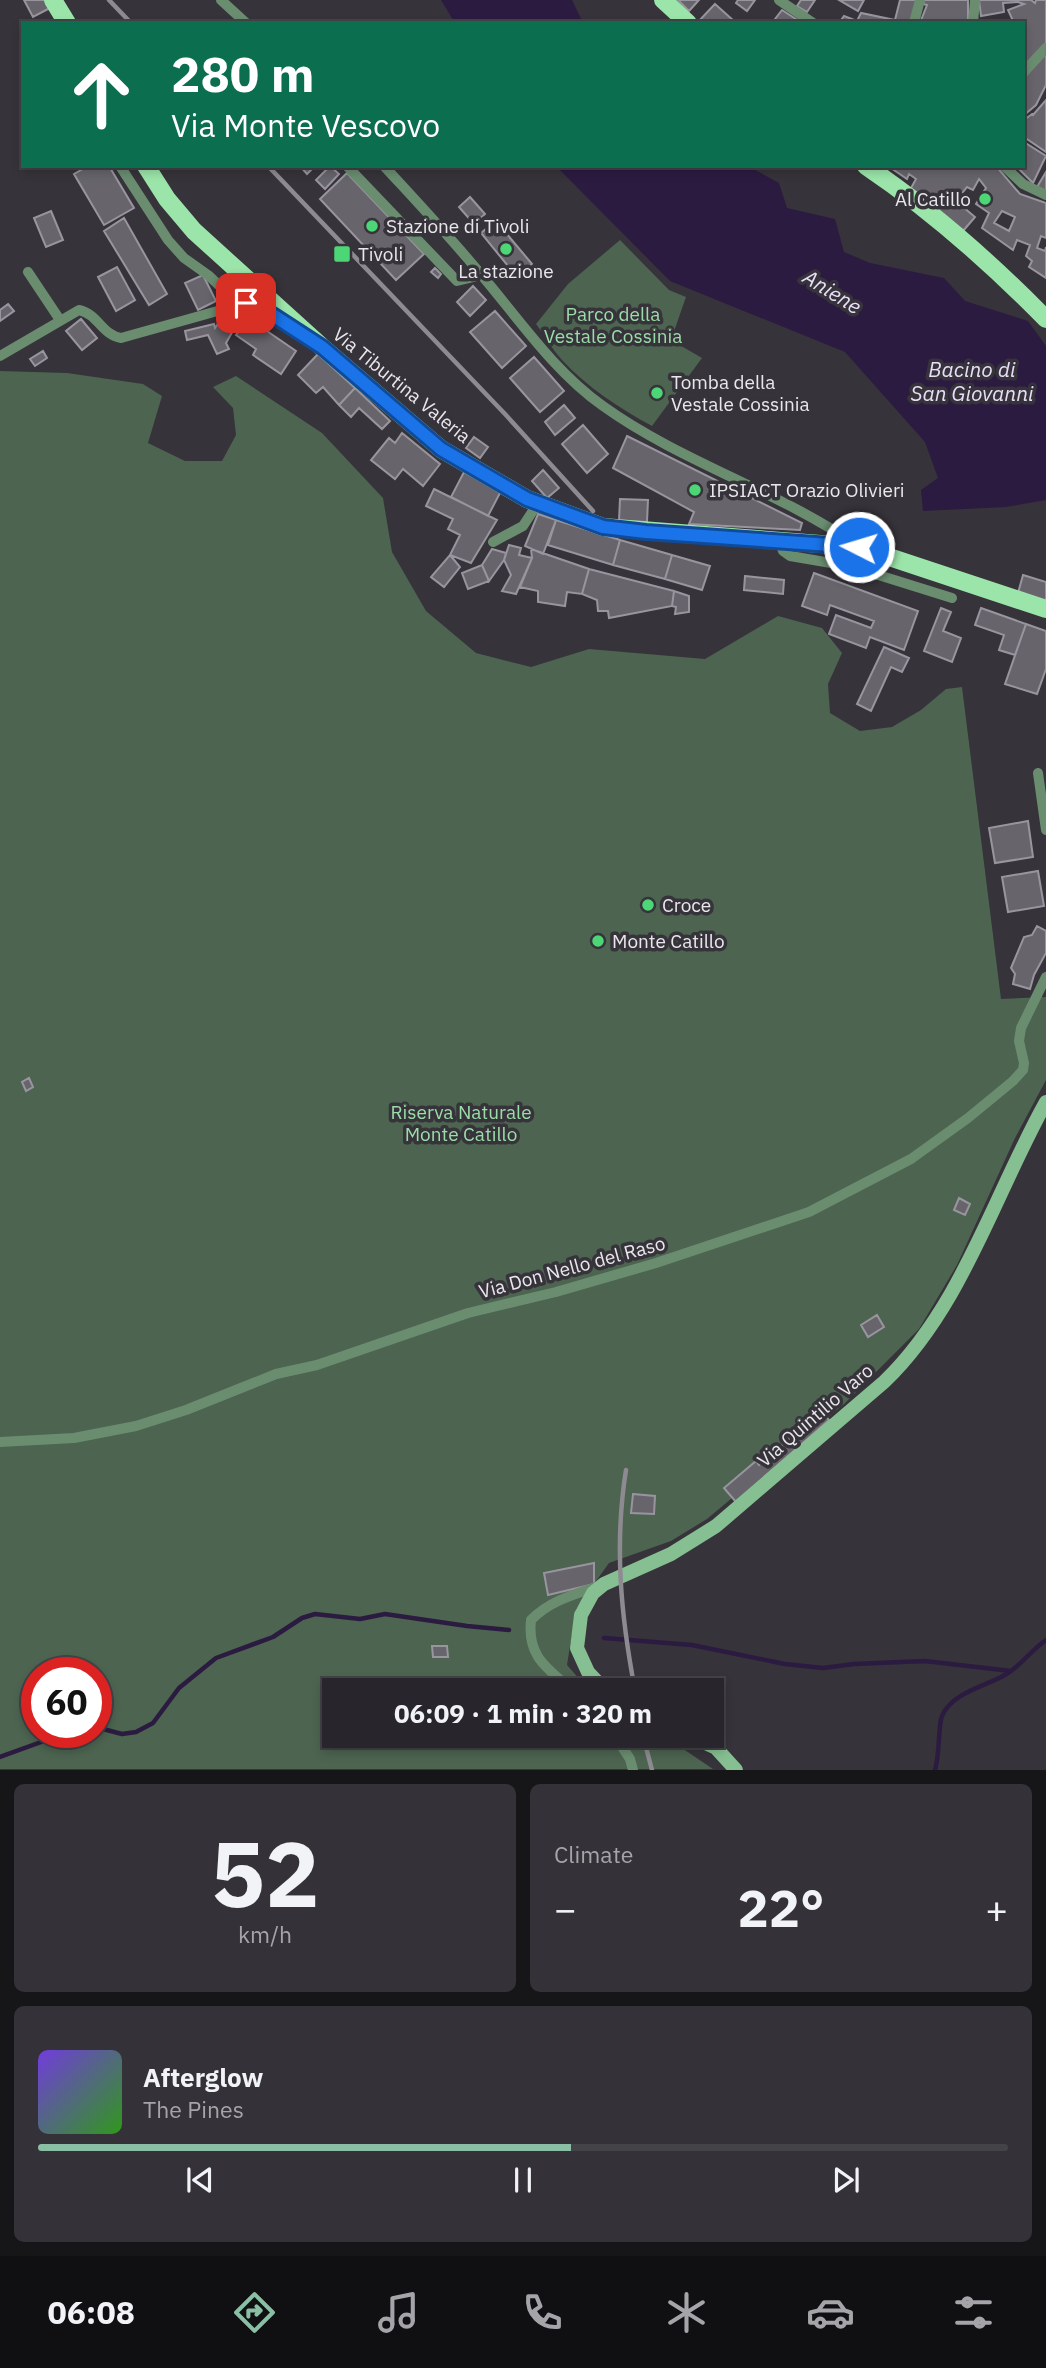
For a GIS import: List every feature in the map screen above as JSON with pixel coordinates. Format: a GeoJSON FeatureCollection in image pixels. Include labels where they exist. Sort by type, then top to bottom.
{"type":"FeatureCollection","features":[{"type":"Feature","properties":{"kind":"main road"},"geometry":{"type":"LineString","coordinates":[[53,0],[66,21]]}},
{"type":"Feature","properties":{"kind":"main road"},"geometry":{"type":"LineString","coordinates":[[663,0],[686,21]]}},
{"type":"Feature","properties":{"kind":"main road","name":"Via Tiburtina Valeria"},"geometry":{"type":"LineString","coordinates":[[147,168],[167,199],[194,231],[322,347],[441,449],[527,499],[603,527],[859,547],[1046,609]]}},
{"type":"Feature","properties":{"kind":"main road"},"geometry":{"type":"LineString","coordinates":[[869,168],[971,248],[1046,319]]}},
{"type":"Feature","properties":{"kind":"main road","name":"Via Quintilio Varo"},"geometry":{"type":"LineString","coordinates":[[593,1678],[581,1661],[577,1642],[584,1606],[593,1593],[604,1584],[662,1559],[716,1525],[873,1391],[904,1361],[938,1317],[1046,1102]]}},
{"type":"Feature","properties":{"kind":"main road"},"geometry":{"type":"LineString","coordinates":[[716,1748],[736,1769]]}},
{"type":"Feature","properties":{"kind":"street"},"geometry":{"type":"LineString","coordinates":[[221,0],[244,21]]}},
{"type":"Feature","properties":{"kind":"street"},"geometry":{"type":"LineString","coordinates":[[779,0],[810,21]]}},
{"type":"Feature","properties":{"kind":"street"},"geometry":{"type":"LineString","coordinates":[[915,21],[920,0]]}},
{"type":"Feature","properties":{"kind":"street"},"geometry":{"type":"LineString","coordinates":[[973,21],[975,0]]}},
{"type":"Feature","properties":{"kind":"street"},"geometry":{"type":"LineString","coordinates":[[1025,71],[1046,48]]}},
{"type":"Feature","properties":{"kind":"street"},"geometry":{"type":"LineString","coordinates":[[121,168],[168,240],[184,258],[240,304]]}},
{"type":"Feature","properties":{"kind":"street"},"geometry":{"type":"LineString","coordinates":[[349,168],[457,281],[482,275]]}},
{"type":"Feature","properties":{"kind":"street"},"geometry":{"type":"LineString","coordinates":[[386,168],[482,275],[562,372],[603,407],[662,441],[824,523],[859,547]]}},
{"type":"Feature","properties":{"kind":"street"},"geometry":{"type":"LineString","coordinates":[[1006,168],[1023,184],[1046,195]]}},
{"type":"Feature","properties":{"kind":"street"},"geometry":{"type":"LineString","coordinates":[[28,272],[60,320]]}},
{"type":"Feature","properties":{"kind":"street"},"geometry":{"type":"LineString","coordinates":[[0,356],[19,347],[74,311],[83,311],[96,318],[107,332],[121,338],[251,303],[322,347]]}},
{"type":"Feature","properties":{"kind":"street"},"geometry":{"type":"LineString","coordinates":[[493,542],[523,526],[538,503]]}},
{"type":"Feature","properties":{"kind":"street"},"geometry":{"type":"LineString","coordinates":[[779,540],[783,551],[790,556],[872,573],[952,598]]}},
{"type":"Feature","properties":{"kind":"street"},"geometry":{"type":"LineString","coordinates":[[1038,773],[1046,830]]}},
{"type":"Feature","properties":{"kind":"street","name":"Via Don Nello del Raso"},"geometry":{"type":"LineString","coordinates":[[0,1442],[74,1438],[136,1426],[186,1410],[276,1374],[317,1365],[468,1313],[556,1292],[656,1263],[809,1212],[911,1159],[1013,1081],[1023,1070],[1019,1041],[1021,1028],[1046,977]]}},
{"type":"Feature","properties":{"kind":"street"},"geometry":{"type":"LineString","coordinates":[[558,1678],[530,1647],[531,1620],[565,1598],[604,1584]]}},
{"type":"Feature","properties":{"kind":"street"},"geometry":{"type":"LineString","coordinates":[[623,1748],[633,1769]]}},
{"type":"Feature","properties":{"kind":"green space","name":"Parco della Vestale Cossinia"},"geometry":{"type":"Polygon","coordinates":[[[620,240],[669,290],[686,297],[671,340],[702,358],[652,426],[616,405],[582,380],[558,356],[536,324],[568,284],[620,240]]]}},
{"type":"Feature","properties":{"kind":"green space","name":"Riserva Naturale Monte Catillo"},"geometry":{"type":"Polygon","coordinates":[[[0,371],[67,373],[143,384],[162,396],[148,443],[185,461],[222,461],[236,435],[233,408],[213,387],[236,376],[322,433],[383,498],[392,552],[426,611],[476,653],[531,667],[589,649],[705,659],[778,616],[822,628],[842,653],[828,684],[830,713],[860,731],[892,727],[921,710],[946,689],[962,687],[1001,999],[1046,997],[1046,1080],[1015,1138],[957,1265],[919,1329],[844,1404],[707,1519],[671,1541],[609,1563],[576,1609],[567,1665],[578,1678],[322,1678],[322,1748],[682,1748],[713,1769],[0,1769],[0,371]]]}},
{"type":"Feature","properties":{"kind":"water"},"geometry":{"type":"Polygon","coordinates":[[[441,0],[572,0],[582,21],[454,21],[441,0]]]}},
{"type":"Feature","properties":{"kind":"water","name":"Bacino di San Giovanni"},"geometry":{"type":"Polygon","coordinates":[[[558,168],[752,168],[779,183],[787,208],[835,219],[844,252],[870,263],[944,278],[965,301],[1028,321],[1046,346],[1046,500],[1006,507],[923,511],[921,490],[938,478],[925,442],[845,352],[670,281],[558,168]]]}},
{"type":"Feature","properties":{"kind":"building"},"geometry":{"type":"Polygon","coordinates":[[[24,0],[46,0],[50,8],[33,17],[24,0]]]}},
{"type":"Feature","properties":{"kind":"building"},"geometry":{"type":"Polygon","coordinates":[[[678,0],[699,0],[689,11],[678,0]]]}},
{"type":"Feature","properties":{"kind":"building"},"geometry":{"type":"Polygon","coordinates":[[[738,0],[755,0],[747,11],[736,3],[738,0]]]}},
{"type":"Feature","properties":{"kind":"building"},"geometry":{"type":"Polygon","coordinates":[[[801,0],[815,0],[807,12],[797,6],[801,0]]]}},
{"type":"Feature","properties":{"kind":"building"},"geometry":{"type":"Polygon","coordinates":[[[839,0],[864,0],[858,11],[839,0]]]}},
{"type":"Feature","properties":{"kind":"building"},"geometry":{"type":"Polygon","coordinates":[[[900,0],[917,0],[912,21],[857,21],[861,13],[895,20],[900,0]]]}},
{"type":"Feature","properties":{"kind":"building"},"geometry":{"type":"Polygon","coordinates":[[[924,0],[968,0],[968,19],[921,21],[927,5],[923,4],[924,0]]]}},
{"type":"Feature","properties":{"kind":"building"},"geometry":{"type":"Polygon","coordinates":[[[979,0],[1031,0],[1035,3],[1036,0],[1046,0],[1046,43],[1025,65],[1025,21],[1013,21],[1008,10],[1024,4],[1003,3],[1004,12],[981,16],[979,0]]]}},
{"type":"Feature","properties":{"kind":"building"},"geometry":{"type":"Polygon","coordinates":[[[715,4],[734,21],[699,21],[715,4]]]}},
{"type":"Feature","properties":{"kind":"building"},"geometry":{"type":"Polygon","coordinates":[[[782,10],[799,21],[774,21],[782,10]]]}},
{"type":"Feature","properties":{"kind":"building"},"geometry":{"type":"Polygon","coordinates":[[[844,16],[857,21],[840,21],[844,16]]]}},
{"type":"Feature","properties":{"kind":"building"},"geometry":{"type":"Polygon","coordinates":[[[1046,52],[1046,85],[1036,105],[1025,114],[1025,76],[1046,52]]]}},
{"type":"Feature","properties":{"kind":"building"},"geometry":{"type":"Polygon","coordinates":[[[1046,100],[1046,152],[1025,138],[1025,119],[1033,115],[1046,100]]]}},
{"type":"Feature","properties":{"kind":"building"},"geometry":{"type":"Polygon","coordinates":[[[1025,143],[1046,156],[1033,183],[1018,168],[1025,168],[1025,143]]]}},
{"type":"Feature","properties":{"kind":"building"},"geometry":{"type":"Polygon","coordinates":[[[84,168],[110,168],[134,208],[104,225],[74,174],[84,168]]]}},
{"type":"Feature","properties":{"kind":"building"},"geometry":{"type":"Polygon","coordinates":[[[302,168],[313,168],[307,174],[302,168]]]}},
{"type":"Feature","properties":{"kind":"building"},"geometry":{"type":"Polygon","coordinates":[[[328,168],[339,174],[325,189],[316,180],[328,168]]]}},
{"type":"Feature","properties":{"kind":"building"},"geometry":{"type":"Polygon","coordinates":[[[891,168],[998,168],[1020,194],[1046,203],[1046,238],[1041,236],[1037,248],[1045,251],[1046,247],[1046,278],[1029,267],[1032,261],[1026,256],[1030,245],[1017,240],[1013,250],[982,228],[989,213],[976,204],[986,188],[979,179],[973,190],[967,187],[956,201],[975,217],[963,231],[911,188],[916,179],[909,174],[907,179],[891,168]],[[1002,211],[994,223],[1009,231],[1015,217],[1002,211]]]}},
{"type":"Feature","properties":{"kind":"building"},"geometry":{"type":"Polygon","coordinates":[[[1046,172],[1046,191],[1037,187],[1046,172]]]}},
{"type":"Feature","properties":{"kind":"building","name":"Stazione di Tivoli"},"geometry":{"type":"Polygon","coordinates":[[[347,173],[424,254],[396,280],[320,199],[347,173]]]}},
{"type":"Feature","properties":{"kind":"building"},"geometry":{"type":"Polygon","coordinates":[[[470,197],[485,214],[474,224],[459,207],[470,197]]]}},
{"type":"Feature","properties":{"kind":"building"},"geometry":{"type":"Polygon","coordinates":[[[51,211],[63,240],[46,247],[34,218],[51,211]]]}},
{"type":"Feature","properties":{"kind":"building"},"geometry":{"type":"Polygon","coordinates":[[[124,218],[167,294],[149,305],[104,231],[124,218]]]}},
{"type":"Feature","properties":{"kind":"building","name":"La stazione"},"geometry":{"type":"Polygon","coordinates":[[[496,221],[532,264],[517,277],[481,233],[496,221]]]}},
{"type":"Feature","properties":{"kind":"building"},"geometry":{"type":"Polygon","coordinates":[[[117,267],[135,300],[116,311],[98,277],[117,267]]]}},
{"type":"Feature","properties":{"kind":"building"},"geometry":{"type":"Polygon","coordinates":[[[435,268],[441,274],[438,278],[431,272],[435,268]]]}},
{"type":"Feature","properties":{"kind":"building"},"geometry":{"type":"Polygon","coordinates":[[[203,275],[216,301],[198,310],[185,283],[203,275]]]}},
{"type":"Feature","properties":{"kind":"building"},"geometry":{"type":"Polygon","coordinates":[[[473,286],[486,300],[470,316],[457,302],[473,286]]]}},
{"type":"Feature","properties":{"kind":"building"},"geometry":{"type":"Polygon","coordinates":[[[8,304],[14,311],[0,321],[0,310],[8,304]]]}},
{"type":"Feature","properties":{"kind":"building"},"geometry":{"type":"Polygon","coordinates":[[[495,311],[526,346],[502,368],[470,332],[495,311]]]}},
{"type":"Feature","properties":{"kind":"building"},"geometry":{"type":"Polygon","coordinates":[[[225,314],[238,322],[226,343],[229,349],[217,354],[208,335],[187,340],[185,331],[214,324],[215,328],[225,314]]]}},
{"type":"Feature","properties":{"kind":"building"},"geometry":{"type":"Polygon","coordinates":[[[248,318],[296,351],[281,374],[253,355],[256,349],[236,335],[248,318]]]}},
{"type":"Feature","properties":{"kind":"building"},"geometry":{"type":"Polygon","coordinates":[[[81,319],[97,338],[82,350],[66,331],[81,319]]]}},
{"type":"Feature","properties":{"kind":"building"},"geometry":{"type":"Polygon","coordinates":[[[43,351],[47,358],[35,366],[30,359],[43,351]]]}},
{"type":"Feature","properties":{"kind":"building"},"geometry":{"type":"Polygon","coordinates":[[[318,354],[355,388],[339,405],[323,387],[316,393],[298,375],[318,354]]]}},
{"type":"Feature","properties":{"kind":"building"},"geometry":{"type":"Polygon","coordinates":[[[534,357],[564,391],[540,412],[510,378],[534,357]]]}},
{"type":"Feature","properties":{"kind":"building"},"geometry":{"type":"Polygon","coordinates":[[[355,388],[390,421],[382,429],[359,408],[351,417],[339,405],[355,388]]]}},
{"type":"Feature","properties":{"kind":"building"},"geometry":{"type":"Polygon","coordinates":[[[564,405],[575,418],[555,435],[545,422],[564,405]]]}},
{"type":"Feature","properties":{"kind":"building"},"geometry":{"type":"Polygon","coordinates":[[[583,425],[608,454],[587,473],[562,444],[583,425]]]}},
{"type":"Feature","properties":{"kind":"building"},"geometry":{"type":"Polygon","coordinates":[[[402,433],[440,464],[423,486],[403,469],[395,479],[371,460],[389,438],[395,443],[402,433]]]}},
{"type":"Feature","properties":{"kind":"building","name":"IPSIACT Orazio Olivieri"},"geometry":{"type":"Polygon","coordinates":[[[627,436],[802,523],[800,530],[689,524],[694,512],[613,468],[627,436]]]}},
{"type":"Feature","properties":{"kind":"building"},"geometry":{"type":"Polygon","coordinates":[[[474,437],[488,447],[480,458],[466,448],[474,437]]]}},
{"type":"Feature","properties":{"kind":"building"},"geometry":{"type":"Polygon","coordinates":[[[543,470],[559,488],[547,498],[532,481],[543,470]]]}},
{"type":"Feature","properties":{"kind":"building"},"geometry":{"type":"Polygon","coordinates":[[[464,472],[501,491],[488,516],[451,497],[464,472]]]}},
{"type":"Feature","properties":{"kind":"building"},"geometry":{"type":"Polygon","coordinates":[[[434,489],[497,520],[471,563],[450,555],[460,535],[448,529],[453,519],[426,506],[434,489]]]}},
{"type":"Feature","properties":{"kind":"building"},"geometry":{"type":"Polygon","coordinates":[[[620,499],[648,500],[647,522],[619,521],[620,499]]]}},
{"type":"Feature","properties":{"kind":"building"},"geometry":{"type":"Polygon","coordinates":[[[538,514],[556,520],[543,554],[525,546],[538,514]]]}},
{"type":"Feature","properties":{"kind":"building"},"geometry":{"type":"Polygon","coordinates":[[[556,520],[620,540],[613,565],[548,545],[556,520]]]}},
{"type":"Feature","properties":{"kind":"building"},"geometry":{"type":"Polygon","coordinates":[[[620,540],[672,555],[665,579],[613,565],[620,540]]]}},
{"type":"Feature","properties":{"kind":"building"},"geometry":{"type":"Polygon","coordinates":[[[509,545],[521,548],[519,555],[532,558],[516,594],[502,591],[511,575],[504,560],[509,545]]]}},
{"type":"Feature","properties":{"kind":"building"},"geometry":{"type":"Polygon","coordinates":[[[492,549],[506,553],[489,581],[482,565],[492,549]]]}},
{"type":"Feature","properties":{"kind":"building"},"geometry":{"type":"Polygon","coordinates":[[[531,549],[589,569],[582,594],[567,592],[565,606],[538,602],[538,591],[520,587],[532,558],[531,549]]]}},
{"type":"Feature","properties":{"kind":"building"},"geometry":{"type":"Polygon","coordinates":[[[450,555],[460,567],[444,587],[431,577],[450,555]]]}},
{"type":"Feature","properties":{"kind":"building"},"geometry":{"type":"Polygon","coordinates":[[[672,555],[710,566],[702,590],[665,579],[672,555]]]}},
{"type":"Feature","properties":{"kind":"building"},"geometry":{"type":"Polygon","coordinates":[[[482,565],[489,581],[468,589],[462,573],[482,565]]]}},
{"type":"Feature","properties":{"kind":"building"},"geometry":{"type":"Polygon","coordinates":[[[589,569],[674,591],[672,606],[609,618],[608,611],[598,611],[597,600],[582,594],[589,569]]]}},
{"type":"Feature","properties":{"kind":"building"},"geometry":{"type":"Polygon","coordinates":[[[814,573],[918,611],[904,650],[870,637],[866,648],[829,634],[836,615],[871,628],[874,621],[830,605],[827,615],[802,606],[814,573]]]}},
{"type":"Feature","properties":{"kind":"building"},"geometry":{"type":"Polygon","coordinates":[[[1023,575],[1046,582],[1046,601],[1018,593],[1023,575]]]}},
{"type":"Feature","properties":{"kind":"building"},"geometry":{"type":"Polygon","coordinates":[[[745,576],[784,580],[783,594],[744,590],[745,576]]]}},
{"type":"Feature","properties":{"kind":"building"},"geometry":{"type":"Polygon","coordinates":[[[674,591],[689,596],[689,612],[675,614],[676,607],[672,606],[674,591]]]}},
{"type":"Feature","properties":{"kind":"building"},"geometry":{"type":"Polygon","coordinates":[[[941,608],[951,612],[943,631],[961,638],[952,662],[924,651],[941,608]]]}},
{"type":"Feature","properties":{"kind":"building"},"geometry":{"type":"Polygon","coordinates":[[[981,608],[1026,624],[1015,655],[999,650],[1004,635],[975,625],[981,608]]]}},
{"type":"Feature","properties":{"kind":"building"},"geometry":{"type":"Polygon","coordinates":[[[1026,624],[1046,631],[1046,669],[1037,694],[1005,684],[1026,624]]]}},
{"type":"Feature","properties":{"kind":"building"},"geometry":{"type":"Polygon","coordinates":[[[884,647],[909,658],[902,672],[891,667],[871,711],[857,704],[884,647]]]}},
{"type":"Feature","properties":{"kind":"building"},"geometry":{"type":"Polygon","coordinates":[[[1028,821],[1033,857],[995,863],[989,828],[1028,821]]]}},
{"type":"Feature","properties":{"kind":"building"},"geometry":{"type":"Polygon","coordinates":[[[1038,871],[1044,906],[1008,912],[1002,877],[1038,871]]]}},
{"type":"Feature","properties":{"kind":"building"},"geometry":{"type":"Polygon","coordinates":[[[1037,926],[1046,931],[1046,953],[1030,989],[1013,984],[1015,974],[1011,968],[1024,937],[1032,935],[1037,926]]]}},
{"type":"Feature","properties":{"kind":"building"},"geometry":{"type":"Polygon","coordinates":[[[29,1078],[33,1087],[26,1091],[22,1082],[29,1078]]]}},
{"type":"Feature","properties":{"kind":"building"},"geometry":{"type":"Polygon","coordinates":[[[959,1198],[970,1204],[965,1215],[954,1210],[959,1198]]]}},
{"type":"Feature","properties":{"kind":"building"},"geometry":{"type":"Polygon","coordinates":[[[877,1315],[884,1327],[868,1337],[861,1325],[877,1315]]]}},
{"type":"Feature","properties":{"kind":"building"},"geometry":{"type":"Polygon","coordinates":[[[821,1411],[829,1420],[736,1502],[724,1488],[756,1461],[759,1465],[821,1411]]]}},
{"type":"Feature","properties":{"kind":"building"},"geometry":{"type":"Polygon","coordinates":[[[633,1494],[655,1496],[654,1514],[631,1513],[633,1494]]]}},
{"type":"Feature","properties":{"kind":"building"},"geometry":{"type":"Polygon","coordinates":[[[594,1563],[594,1584],[548,1595],[544,1573],[594,1563]]]}},
{"type":"Feature","properties":{"kind":"building"},"geometry":{"type":"Polygon","coordinates":[[[432,1646],[447,1646],[448,1657],[433,1657],[432,1646]]]}},
{"type":"Feature","properties":{"kind":"waterway"},"geometry":{"type":"LineString","coordinates":[[112,1731],[122,1734],[136,1732],[153,1723],[179,1688],[216,1658],[273,1637],[302,1618],[315,1614],[360,1619],[385,1614],[509,1630]]}},
{"type":"Feature","properties":{"kind":"waterway"},"geometry":{"type":"LineString","coordinates":[[604,1638],[692,1645],[785,1664],[823,1668],[925,1661],[1011,1671]]}},
{"type":"Feature","properties":{"kind":"waterway"},"geometry":{"type":"LineString","coordinates":[[935,1770],[941,1721],[947,1708],[961,1696],[1011,1671],[1046,1640]]}},
{"type":"Feature","properties":{"kind":"waterway"},"geometry":{"type":"LineString","coordinates":[[0,1757],[25,1748]]}},
{"type":"Feature","properties":{"kind":"railway"},"geometry":{"type":"LineString","coordinates":[[109,0],[129,21]]}},
{"type":"Feature","properties":{"kind":"railway"},"geometry":{"type":"LineString","coordinates":[[270,168],[505,414],[593,511]]}},
{"type":"Feature","properties":{"kind":"railway"},"geometry":{"type":"LineString","coordinates":[[626,1470],[620,1553],[623,1608],[633,1678]]}},
{"type":"Feature","properties":{"kind":"railway"},"geometry":{"type":"LineString","coordinates":[[646,1748],[652,1770]]}},
{"type":"Feature","properties":{"kind":"place","name":"Al Catillo"},"geometry":{"type":"Point","coordinates":[985,199]}},
{"type":"Feature","properties":{"kind":"place","name":"Stazione di Tivoli"},"geometry":{"type":"Point","coordinates":[372,226]}},
{"type":"Feature","properties":{"kind":"place","name":"La stazione"},"geometry":{"type":"Point","coordinates":[506,249]}},
{"type":"Feature","properties":{"kind":"place","name":"Tivoli"},"geometry":{"type":"Point","coordinates":[342,254]}},
{"type":"Feature","properties":{"kind":"place","name":"Tomba della Vestale Cossinia"},"geometry":{"type":"Point","coordinates":[657,393]}},
{"type":"Feature","properties":{"kind":"place","name":"IPSIACT Orazio Olivieri"},"geometry":{"type":"Point","coordinates":[695,490]}},
{"type":"Feature","properties":{"kind":"place","name":"Croce"},"geometry":{"type":"Point","coordinates":[648,905]}},
{"type":"Feature","properties":{"kind":"place","name":"Monte Catillo"},"geometry":{"type":"Point","coordinates":[598,941]}},
{"type":"Feature","properties":{"kind":"route"},"geometry":{"type":"LineString","coordinates":[[246,303],[257,305],[322,347],[441,449],[527,499],[603,527],[859,547]]}},
{"type":"Feature","properties":{"kind":"water label","name":"Aniene"},"geometry":{"type":"Point","coordinates":[832,292]}}]}
